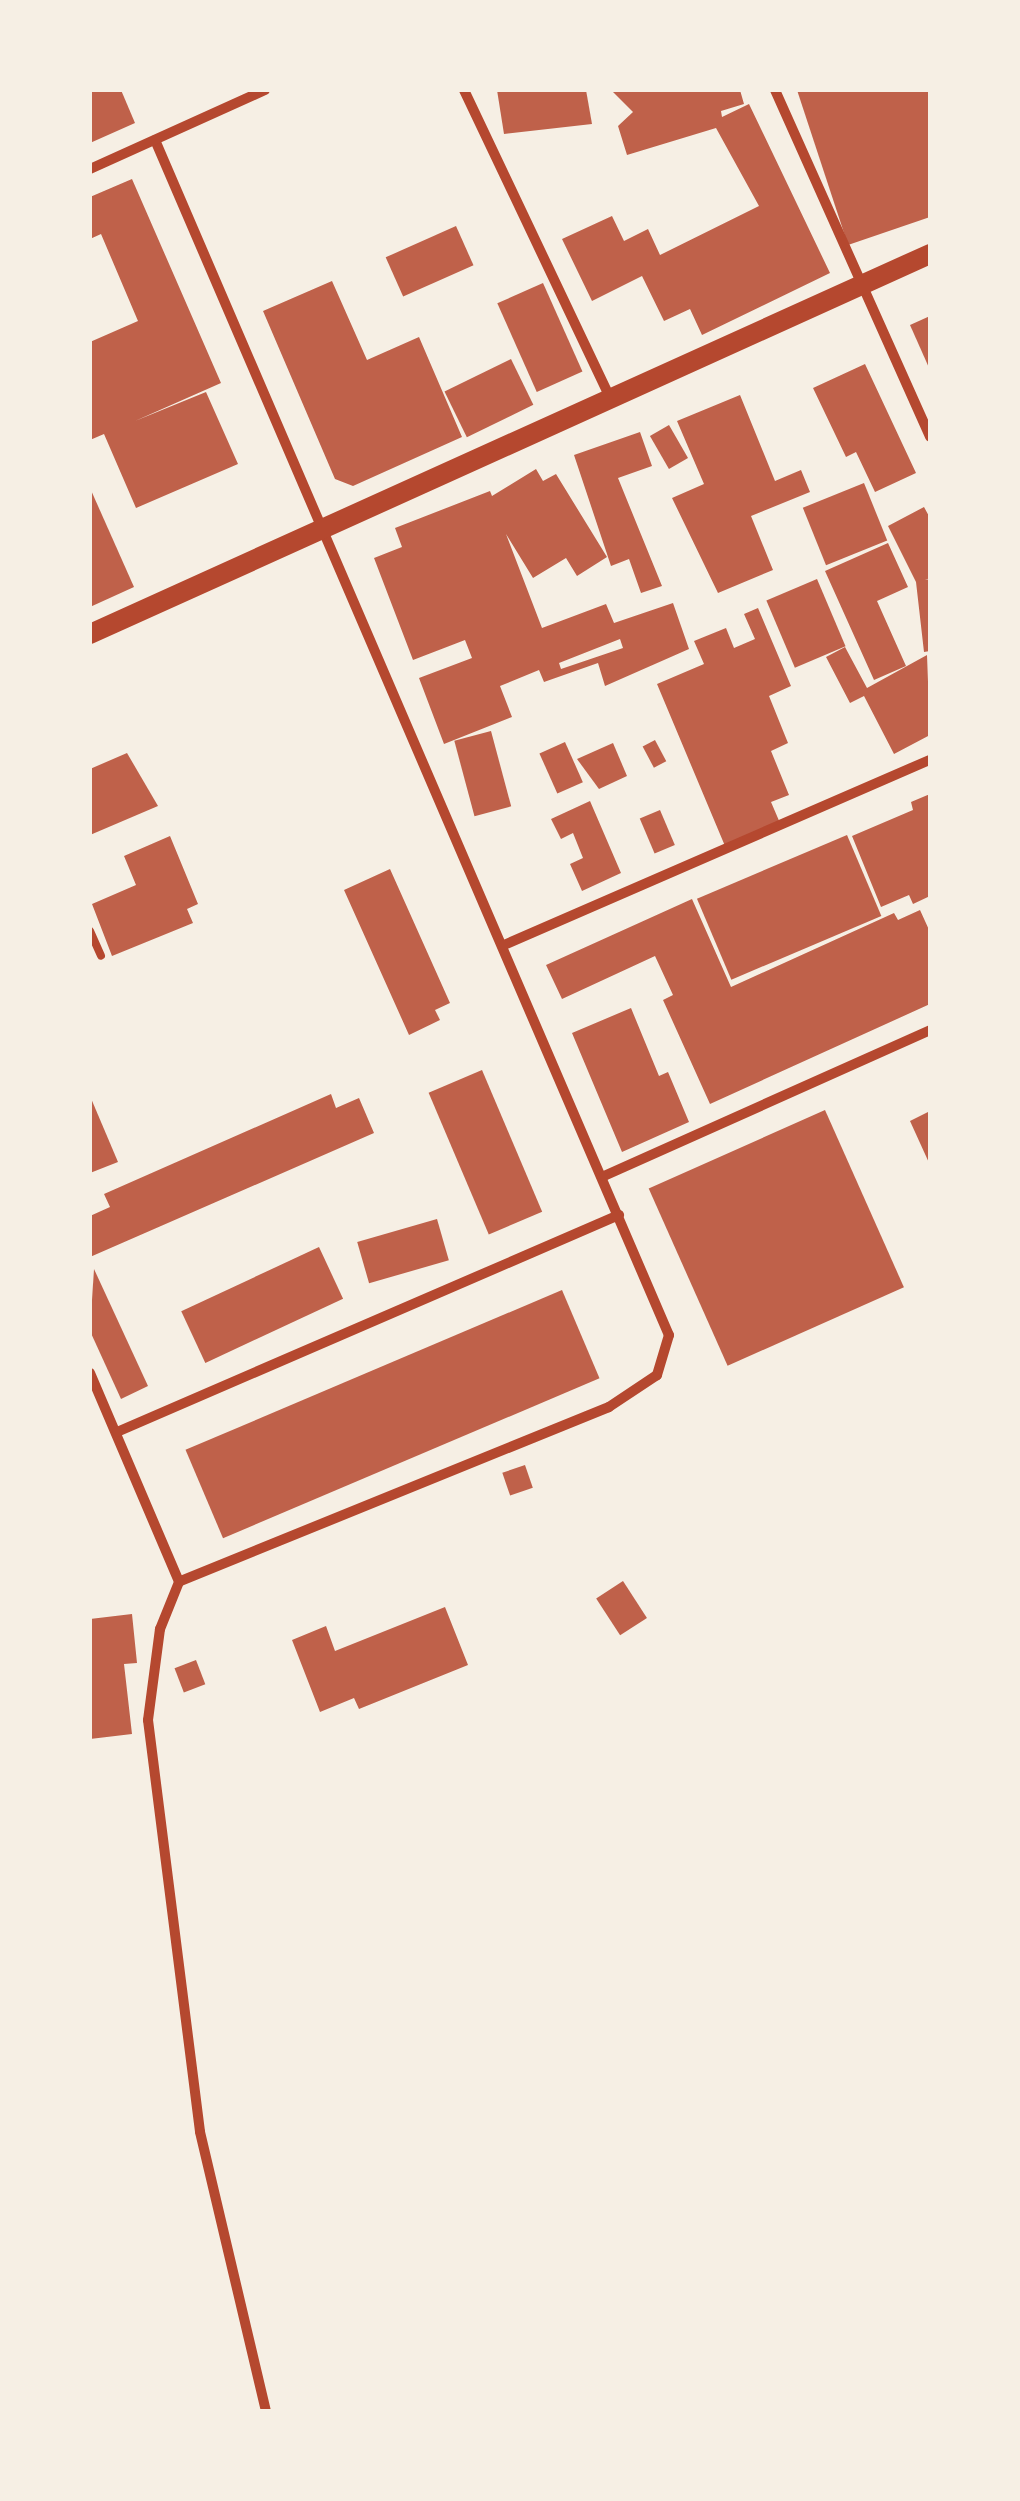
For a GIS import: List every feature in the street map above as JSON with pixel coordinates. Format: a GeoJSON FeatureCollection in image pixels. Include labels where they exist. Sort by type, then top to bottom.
{"type":"FeatureCollection","features":[{"type":"Feature","properties":{"kind":"main road"},"geometry":{"type":"LineString","coordinates":[[90,634],[930,254]]}},
{"type":"Feature","properties":{"kind":"street"},"geometry":{"type":"LineString","coordinates":[[90,168],[265,90]]}},
{"type":"Feature","properties":{"kind":"street"},"geometry":{"type":"LineString","coordinates":[[464,90],[610,398]]}},
{"type":"Feature","properties":{"kind":"street"},"geometry":{"type":"LineString","coordinates":[[775,90],[930,437]]}},
{"type":"Feature","properties":{"kind":"street"},"geometry":{"type":"LineString","coordinates":[[155,140],[326,527],[668,1334],[656,1374],[608,1407],[179,1582]]}},
{"type":"Feature","properties":{"kind":"street"},"geometry":{"type":"LineString","coordinates":[[504,945],[930,760]]}},
{"type":"Feature","properties":{"kind":"street"},"geometry":{"type":"LineString","coordinates":[[604,1176],[930,1030]]}},
{"type":"Feature","properties":{"kind":"street"},"geometry":{"type":"LineString","coordinates":[[118,1432],[620,1215]]}},
{"type":"Feature","properties":{"kind":"street"},"geometry":{"type":"LineString","coordinates":[[90,1372],[179,1582],[160,1629],[148,1720],[200,2132],[266,2411]]}},
{"type":"Feature","properties":{"kind":"lane"},"geometry":{"type":"LineString","coordinates":[[90,931],[101,956]]}},
{"type":"Feature","properties":{"kind":"building"},"geometry":{"type":"Polygon","coordinates":[[[90,90],[121,90],[135,123],[90,143],[90,90]]]}},
{"type":"Feature","properties":{"kind":"building"},"geometry":{"type":"Polygon","coordinates":[[[497,90],[586,90],[592,124],[504,134],[497,90]]]}},
{"type":"Feature","properties":{"kind":"building"},"geometry":{"type":"Polygon","coordinates":[[[611,90],[740,90],[744,104],[721,111],[722,117],[749,104],[830,273],[702,335],[690,309],[664,321],[642,276],[592,301],[562,239],[612,216],[624,241],[648,229],[660,255],[759,206],[716,128],[627,155],[618,126],[633,112],[611,90]]]}},
{"type":"Feature","properties":{"kind":"building"},"geometry":{"type":"Polygon","coordinates":[[[797,90],[930,90],[930,217],[848,245],[797,90]]]}},
{"type":"Feature","properties":{"kind":"building"},"geometry":{"type":"Polygon","coordinates":[[[132,179],[221,383],[135,421],[206,392],[238,464],[136,508],[104,434],[90,440],[90,342],[138,321],[101,234],[90,239],[90,197],[132,179]]]}},
{"type":"Feature","properties":{"kind":"building"},"geometry":{"type":"Polygon","coordinates":[[[456,226],[473,265],[403,297],[386,257],[456,226]]]}},
{"type":"Feature","properties":{"kind":"building"},"geometry":{"type":"Polygon","coordinates":[[[332,281],[367,360],[419,337],[462,437],[353,486],[335,479],[263,311],[332,281]]]}},
{"type":"Feature","properties":{"kind":"building"},"geometry":{"type":"Polygon","coordinates":[[[543,283],[582,372],[537,392],[497,303],[543,283]]]}},
{"type":"Feature","properties":{"kind":"building"},"geometry":{"type":"Polygon","coordinates":[[[930,316],[930,370],[910,325],[930,316]]]}},
{"type":"Feature","properties":{"kind":"building"},"geometry":{"type":"Polygon","coordinates":[[[511,359],[533,405],[467,437],[444,391],[511,359]]]}},
{"type":"Feature","properties":{"kind":"building"},"geometry":{"type":"Polygon","coordinates":[[[865,364],[916,473],[875,492],[856,452],[846,457],[813,388],[865,364]]]}},
{"type":"Feature","properties":{"kind":"building"},"geometry":{"type":"Polygon","coordinates":[[[740,395],[775,481],[801,470],[810,492],[751,516],[773,570],[718,593],[672,498],[704,484],[677,421],[740,395]]]}},
{"type":"Feature","properties":{"kind":"building"},"geometry":{"type":"Polygon","coordinates":[[[669,425],[688,458],[669,469],[650,436],[669,425]]]}},
{"type":"Feature","properties":{"kind":"building"},"geometry":{"type":"Polygon","coordinates":[[[640,432],[652,466],[618,478],[662,586],[641,593],[629,559],[611,566],[574,455],[640,432]]]}},
{"type":"Feature","properties":{"kind":"building"},"geometry":{"type":"Polygon","coordinates":[[[536,469],[543,481],[556,474],[607,557],[577,576],[566,558],[533,578],[506,534],[542,628],[606,604],[614,623],[673,603],[689,649],[605,686],[598,663],[544,682],[539,670],[500,686],[512,717],[444,744],[419,678],[472,658],[465,640],[413,660],[374,558],[402,547],[395,528],[490,491],[492,496],[536,469]],[[620,639],[559,663],[561,669],[623,648],[620,639]]]}},
{"type":"Feature","properties":{"kind":"building"},"geometry":{"type":"Polygon","coordinates":[[[864,483],[887,540],[826,565],[803,508],[864,483]]]}},
{"type":"Feature","properties":{"kind":"building"},"geometry":{"type":"Polygon","coordinates":[[[90,488],[134,587],[90,607],[90,488]]]}},
{"type":"Feature","properties":{"kind":"building"},"geometry":{"type":"Polygon","coordinates":[[[924,507],[930,518],[930,578],[925,580],[930,579],[930,651],[924,652],[916,582],[888,526],[924,507]]]}},
{"type":"Feature","properties":{"kind":"building"},"geometry":{"type":"Polygon","coordinates":[[[888,543],[908,587],[877,601],[906,666],[874,680],[825,571],[888,543]]]}},
{"type":"Feature","properties":{"kind":"building"},"geometry":{"type":"Polygon","coordinates":[[[817,579],[846,646],[795,668],[766,600],[817,579]]]}},
{"type":"Feature","properties":{"kind":"building"},"geometry":{"type":"Polygon","coordinates":[[[758,608],[791,686],[769,696],[788,743],[771,751],[789,795],[771,802],[780,823],[725,846],[657,684],[704,664],[694,641],[726,628],[734,648],[755,639],[744,614],[758,608]]]}},
{"type":"Feature","properties":{"kind":"building"},"geometry":{"type":"Polygon","coordinates":[[[845,647],[867,688],[927,655],[930,735],[894,754],[864,696],[850,703],[826,657],[845,647]]]}},
{"type":"Feature","properties":{"kind":"building"},"geometry":{"type":"Polygon","coordinates":[[[491,731],[511,806],[474,816],[454,741],[491,731]]]}},
{"type":"Feature","properties":{"kind":"building"},"geometry":{"type":"Polygon","coordinates":[[[655,740],[666,761],[654,768],[643,747],[655,740]]]}},
{"type":"Feature","properties":{"kind":"building"},"geometry":{"type":"Polygon","coordinates":[[[565,742],[583,782],[557,794],[539,753],[565,742]]]}},
{"type":"Feature","properties":{"kind":"building"},"geometry":{"type":"Polygon","coordinates":[[[613,743],[627,776],[599,789],[577,759],[613,743]]]}},
{"type":"Feature","properties":{"kind":"building"},"geometry":{"type":"Polygon","coordinates":[[[127,753],[158,806],[90,835],[90,769],[127,753]]]}},
{"type":"Feature","properties":{"kind":"building"},"geometry":{"type":"Polygon","coordinates":[[[930,794],[930,896],[913,904],[909,895],[881,907],[852,836],[913,810],[911,802],[930,794]]]}},
{"type":"Feature","properties":{"kind":"building"},"geometry":{"type":"Polygon","coordinates":[[[590,801],[621,873],[582,891],[570,864],[583,858],[573,833],[561,839],[551,819],[590,801]]]}},
{"type":"Feature","properties":{"kind":"building"},"geometry":{"type":"Polygon","coordinates":[[[660,810],[675,845],[655,854],[640,819],[660,810]]]}},
{"type":"Feature","properties":{"kind":"building"},"geometry":{"type":"Polygon","coordinates":[[[847,835],[881,916],[731,980],[697,899],[847,835]]]}},
{"type":"Feature","properties":{"kind":"building"},"geometry":{"type":"Polygon","coordinates":[[[170,836],[198,904],[187,909],[193,923],[112,956],[92,904],[136,885],[124,856],[170,836]]]}},
{"type":"Feature","properties":{"kind":"building"},"geometry":{"type":"Polygon","coordinates":[[[390,869],[450,1003],[435,1010],[440,1020],[409,1035],[344,890],[390,869]]]}},
{"type":"Feature","properties":{"kind":"building"},"geometry":{"type":"Polygon","coordinates":[[[692,899],[731,987],[894,913],[898,920],[920,910],[930,932],[930,1004],[710,1104],[663,1000],[673,995],[655,956],[562,999],[546,965],[692,899]]]}},
{"type":"Feature","properties":{"kind":"building"},"geometry":{"type":"Polygon","coordinates":[[[631,1008],[659,1076],[668,1072],[689,1122],[622,1152],[572,1033],[631,1008]]]}},
{"type":"Feature","properties":{"kind":"building"},"geometry":{"type":"Polygon","coordinates":[[[482,1070],[542,1212],[489,1234],[429,1093],[482,1070]]]}},
{"type":"Feature","properties":{"kind":"building"},"geometry":{"type":"Polygon","coordinates":[[[331,1094],[336,1108],[359,1098],[374,1133],[90,1257],[90,1216],[110,1207],[104,1194],[331,1094]]]}},
{"type":"Feature","properties":{"kind":"building"},"geometry":{"type":"Polygon","coordinates":[[[90,1096],[118,1162],[90,1173],[90,1096]]]}},
{"type":"Feature","properties":{"kind":"building"},"geometry":{"type":"Polygon","coordinates":[[[825,1110],[904,1287],[728,1366],[649,1189],[825,1110]]]}},
{"type":"Feature","properties":{"kind":"building"},"geometry":{"type":"Polygon","coordinates":[[[930,1111],[930,1165],[910,1121],[930,1111]]]}},
{"type":"Feature","properties":{"kind":"building"},"geometry":{"type":"Polygon","coordinates":[[[437,1219],[449,1260],[369,1283],[357,1242],[437,1219]]]}},
{"type":"Feature","properties":{"kind":"building"},"geometry":{"type":"Polygon","coordinates":[[[319,1247],[343,1299],[205,1363],[181,1311],[319,1247]]]}},
{"type":"Feature","properties":{"kind":"building"},"geometry":{"type":"Polygon","coordinates":[[[94,1269],[148,1386],[121,1399],[90,1331],[94,1269]]]}},
{"type":"Feature","properties":{"kind":"building"},"geometry":{"type":"Polygon","coordinates":[[[562,1290],[600,1378],[223,1538],[186,1450],[562,1290]]]}},
{"type":"Feature","properties":{"kind":"building"},"geometry":{"type":"Polygon","coordinates":[[[525,1465],[533,1488],[510,1496],[502,1473],[525,1465]]]}},
{"type":"Feature","properties":{"kind":"building"},"geometry":{"type":"Polygon","coordinates":[[[623,1581],[647,1618],[620,1635],[596,1598],[623,1581]]]}},
{"type":"Feature","properties":{"kind":"building"},"geometry":{"type":"Polygon","coordinates":[[[445,1607],[468,1665],[359,1709],[354,1698],[320,1712],[292,1640],[326,1626],[335,1651],[445,1607]]]}},
{"type":"Feature","properties":{"kind":"building"},"geometry":{"type":"Polygon","coordinates":[[[132,1614],[137,1663],[124,1664],[132,1734],[90,1739],[90,1619],[132,1614]]]}},
{"type":"Feature","properties":{"kind":"building"},"geometry":{"type":"Polygon","coordinates":[[[196,1660],[205,1684],[184,1693],[175,1668],[196,1660]]]}}]}
